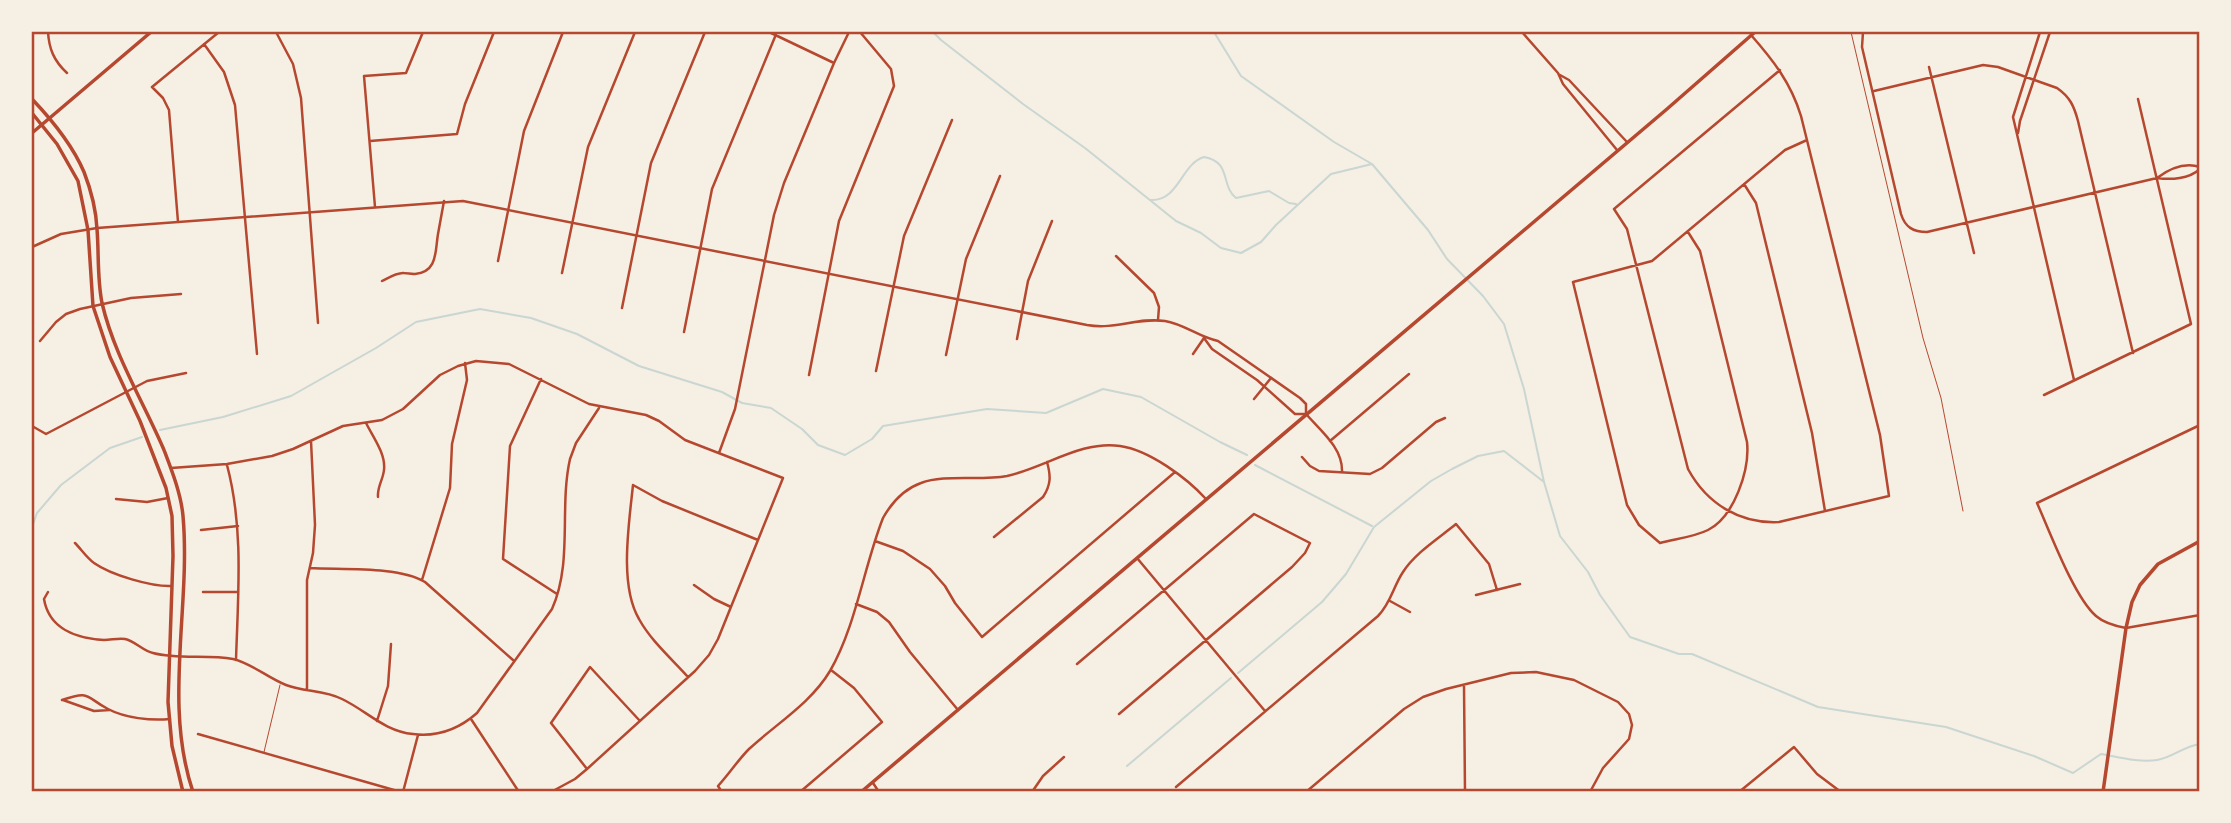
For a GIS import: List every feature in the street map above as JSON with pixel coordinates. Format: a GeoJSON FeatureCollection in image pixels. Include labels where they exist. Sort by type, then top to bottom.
{"type":"FeatureCollection","features":[{"type":"Feature","properties":{"kind":"main road"},"geometry":{"type":"LineString","coordinates":[[32,133],[151,32]]}},
{"type":"Feature","properties":{"kind":"main road"},"geometry":{"type":"LineString","coordinates":[[865,790],[1753,33]]}},
{"type":"Feature","properties":{"kind":"main road"},"geometry":{"type":"LineString","coordinates":[[32,99],[66,139],[83,170],[95,208],[99,285],[103,304],[120,357],[171,468],[183,512],[185,562],[179,718],[193,792]]}},
{"type":"Feature","properties":{"kind":"main road"},"geometry":{"type":"LineString","coordinates":[[32,113],[57,144],[73,171],[82,194],[88,230],[89,278],[93,306],[110,357],[146,435],[168,498],[172,516],[173,586],[170,719],[172,746],[183,792]]}},
{"type":"Feature","properties":{"kind":"main road"},"geometry":{"type":"LineString","coordinates":[[2103,792],[2132,601],[2146,577],[2166,558],[2200,541]]}},
{"type":"Feature","properties":{"kind":"street"},"geometry":{"type":"LineString","coordinates":[[48,32],[53,57],[67,73]]}},
{"type":"Feature","properties":{"kind":"street"},"geometry":{"type":"LineString","coordinates":[[178,222],[169,110],[163,97],[152,87],[219,32]]}},
{"type":"Feature","properties":{"kind":"street"},"geometry":{"type":"LineString","coordinates":[[276,32],[293,64],[301,98],[318,323]]}},
{"type":"Feature","properties":{"kind":"street"},"geometry":{"type":"LineString","coordinates":[[375,207],[364,76],[406,73],[423,32]]}},
{"type":"Feature","properties":{"kind":"street"},"geometry":{"type":"LineString","coordinates":[[370,141],[457,134],[465,104],[494,32]]}},
{"type":"Feature","properties":{"kind":"street"},"geometry":{"type":"LineString","coordinates":[[498,261],[527,123],[564,32]]}},
{"type":"Feature","properties":{"kind":"street"},"geometry":{"type":"LineString","coordinates":[[562,273],[588,147],[635,32]]}},
{"type":"Feature","properties":{"kind":"street"},"geometry":{"type":"LineString","coordinates":[[622,308],[651,163],[705,32]]}},
{"type":"Feature","properties":{"kind":"street"},"geometry":{"type":"LineString","coordinates":[[769,32],[776,33],[834,63]]}},
{"type":"Feature","properties":{"kind":"street"},"geometry":{"type":"LineString","coordinates":[[719,453],[738,394],[774,215],[784,183],[849,32]]}},
{"type":"Feature","properties":{"kind":"street"},"geometry":{"type":"LineString","coordinates":[[809,375],[839,221],[894,86],[891,69],[860,32]]}},
{"type":"Feature","properties":{"kind":"street"},"geometry":{"type":"LineString","coordinates":[[1522,32],[1558,73],[1569,80],[1627,142]]}},
{"type":"Feature","properties":{"kind":"street"},"geometry":{"type":"LineString","coordinates":[[1863,32],[1862,47],[1901,214],[1908,226],[1918,232],[2157,178],[2169,180],[2194,174],[2200,168],[2191,164],[2168,170],[2157,178]]}},
{"type":"Feature","properties":{"kind":"street"},"geometry":{"type":"LineString","coordinates":[[2017,137],[2050,32]]}},
{"type":"Feature","properties":{"kind":"street"},"geometry":{"type":"LineString","coordinates":[[684,332],[716,176],[776,33]]}},
{"type":"Feature","properties":{"kind":"street"},"geometry":{"type":"LineString","coordinates":[[1753,33],[1780,70],[1797,102],[1880,435],[1889,496],[1767,523],[1727,511],[1703,491],[1692,477],[1685,460],[1627,229],[1614,209],[1780,70]]}},
{"type":"Feature","properties":{"kind":"street"},"geometry":{"type":"LineString","coordinates":[[2048,38],[2040,33],[2014,111],[2017,137],[2074,380]]}},
{"type":"Feature","properties":{"kind":"street"},"geometry":{"type":"LineString","coordinates":[[204,44],[219,62],[233,94],[257,354]]}},
{"type":"Feature","properties":{"kind":"street"},"geometry":{"type":"LineString","coordinates":[[2032,56],[2041,60]]}},
{"type":"Feature","properties":{"kind":"street"},"geometry":{"type":"LineString","coordinates":[[1872,92],[1987,65],[2057,88],[2073,102],[2133,353]]}},
{"type":"Feature","properties":{"kind":"street"},"geometry":{"type":"LineString","coordinates":[[1929,67],[1974,253]]}},
{"type":"Feature","properties":{"kind":"street"},"geometry":{"type":"LineString","coordinates":[[1558,73],[1563,84],[1617,150]]}},
{"type":"Feature","properties":{"kind":"street"},"geometry":{"type":"LineString","coordinates":[[2044,395],[2191,324],[2138,99]]}},
{"type":"Feature","properties":{"kind":"street"},"geometry":{"type":"LineString","coordinates":[[876,371],[904,236],[951,120]]}},
{"type":"Feature","properties":{"kind":"street"},"geometry":{"type":"LineString","coordinates":[[1688,232],[1700,251],[1747,442],[1748,456],[1745,477],[1718,523],[1707,531],[1660,543],[1634,518],[1625,496],[1573,282],[1652,261],[1789,147],[1807,140]]}},
{"type":"Feature","properties":{"kind":"street"},"geometry":{"type":"LineString","coordinates":[[2175,168],[2177,178]]}},
{"type":"Feature","properties":{"kind":"street"},"geometry":{"type":"LineString","coordinates":[[946,355],[966,259],[1000,176]]}},
{"type":"Feature","properties":{"kind":"street"},"geometry":{"type":"LineString","coordinates":[[1744,184],[1756,202],[1812,433],[1825,511]]}},
{"type":"Feature","properties":{"kind":"street"},"geometry":{"type":"LineString","coordinates":[[382,281],[404,273],[425,271],[431,266],[437,250],[444,201]]}},
{"type":"Feature","properties":{"kind":"street"},"geometry":{"type":"LineString","coordinates":[[32,247],[61,234],[97,228],[463,201],[1104,328],[1140,320],[1158,320],[1218,341],[1300,398],[1306,404],[1307,414],[1342,459],[1342,472]]}},
{"type":"Feature","properties":{"kind":"street"},"geometry":{"type":"LineString","coordinates":[[1017,339],[1031,271],[1052,221]]}},
{"type":"Feature","properties":{"kind":"street"},"geometry":{"type":"LineString","coordinates":[[1115,256],[1154,293],[1159,307],[1158,320]]}},
{"type":"Feature","properties":{"kind":"street"},"geometry":{"type":"LineString","coordinates":[[40,341],[51,326],[66,314],[131,298],[181,294]]}},
{"type":"Feature","properties":{"kind":"street"},"geometry":{"type":"LineString","coordinates":[[1193,354],[1205,338]]}},
{"type":"Feature","properties":{"kind":"street"},"geometry":{"type":"LineString","coordinates":[[1205,338],[1212,349],[1264,386],[1295,414],[1307,414]]}},
{"type":"Feature","properties":{"kind":"street"},"geometry":{"type":"LineString","coordinates":[[171,468],[227,464],[272,456],[343,426],[383,420],[397,413],[440,375],[465,363],[476,361],[509,364],[580,400],[599,407],[638,412],[651,417],[685,440],[783,478],[714,647],[703,663],[587,769],[551,792]]}},
{"type":"Feature","properties":{"kind":"street"},"geometry":{"type":"LineString","coordinates":[[422,580],[452,479],[452,444],[467,380],[465,363]]}},
{"type":"Feature","properties":{"kind":"street"},"geometry":{"type":"LineString","coordinates":[[32,426],[46,434],[152,379],[186,373]]}},
{"type":"Feature","properties":{"kind":"street"},"geometry":{"type":"LineString","coordinates":[[1330,441],[1409,374]]}},
{"type":"Feature","properties":{"kind":"street"},"geometry":{"type":"LineString","coordinates":[[1254,399],[1270,378]]}},
{"type":"Feature","properties":{"kind":"street"},"geometry":{"type":"LineString","coordinates":[[541,379],[510,446],[503,559],[558,595]]}},
{"type":"Feature","properties":{"kind":"street"},"geometry":{"type":"LineString","coordinates":[[48,592],[44,599],[46,611],[60,628],[98,639],[125,639],[151,653],[236,660],[296,688],[325,692],[344,699],[396,731],[418,735],[447,731],[471,719],[488,701],[547,617],[558,595],[563,572],[570,459],[576,443],[599,407]]}},
{"type":"Feature","properties":{"kind":"street"},"geometry":{"type":"LineString","coordinates":[[1301,457],[1315,470],[1374,473],[1436,422],[1445,418]]}},
{"type":"Feature","properties":{"kind":"street"},"geometry":{"type":"LineString","coordinates":[[366,423],[384,462],[377,497]]}},
{"type":"Feature","properties":{"kind":"street"},"geometry":{"type":"LineString","coordinates":[[2200,425],[2038,503],[2083,602],[2102,620],[2126,628],[2200,615]]}},
{"type":"Feature","properties":{"kind":"street"},"geometry":{"type":"LineString","coordinates":[[146,435],[156,431]]}},
{"type":"Feature","properties":{"kind":"street"},"geometry":{"type":"LineString","coordinates":[[307,689],[307,591],[315,541],[312,441]]}},
{"type":"Feature","properties":{"kind":"street"},"geometry":{"type":"LineString","coordinates":[[722,792],[718,786],[747,752],[817,690],[831,670],[843,644],[883,518],[900,495],[933,479],[986,479],[1007,476],[1097,446],[1119,445],[1140,452],[1175,472],[1206,499]]}},
{"type":"Feature","properties":{"kind":"street"},"geometry":{"type":"LineString","coordinates":[[994,537],[1048,491],[1050,474],[1047,463]]}},
{"type":"Feature","properties":{"kind":"street"},"geometry":{"type":"LineString","coordinates":[[227,464],[234,489],[238,526],[236,660]]}},
{"type":"Feature","properties":{"kind":"street"},"geometry":{"type":"LineString","coordinates":[[875,541],[903,551],[930,569],[982,637],[1175,472]]}},
{"type":"Feature","properties":{"kind":"street"},"geometry":{"type":"LineString","coordinates":[[688,677],[645,628],[632,603],[627,576],[634,485],[662,501],[758,540]]}},
{"type":"Feature","properties":{"kind":"street"},"geometry":{"type":"LineString","coordinates":[[116,499],[147,502],[168,498]]}},
{"type":"Feature","properties":{"kind":"street"},"geometry":{"type":"LineString","coordinates":[[1077,664],[1254,513],[1311,543],[1297,563],[1119,714]]}},
{"type":"Feature","properties":{"kind":"street"},"geometry":{"type":"LineString","coordinates":[[1176,787],[1378,616],[1390,601],[1409,564],[1456,524],[1489,564],[1497,590]]}},
{"type":"Feature","properties":{"kind":"street"},"geometry":{"type":"LineString","coordinates":[[201,530],[238,526]]}},
{"type":"Feature","properties":{"kind":"street"},"geometry":{"type":"LineString","coordinates":[[75,542],[90,560],[98,565],[152,585],[173,586]]}},
{"type":"Feature","properties":{"kind":"street"},"geometry":{"type":"LineString","coordinates":[[1137,558],[1266,711]]}},
{"type":"Feature","properties":{"kind":"street"},"geometry":{"type":"LineString","coordinates":[[310,568],[412,575],[422,580],[514,661]]}},
{"type":"Feature","properties":{"kind":"street"},"geometry":{"type":"LineString","coordinates":[[1476,595],[1520,584]]}},
{"type":"Feature","properties":{"kind":"street"},"geometry":{"type":"LineString","coordinates":[[695,585],[731,607]]}},
{"type":"Feature","properties":{"kind":"street"},"geometry":{"type":"LineString","coordinates":[[203,592],[238,592]]}},
{"type":"Feature","properties":{"kind":"street"},"geometry":{"type":"LineString","coordinates":[[1390,601],[1410,612]]}},
{"type":"Feature","properties":{"kind":"street"},"geometry":{"type":"LineString","coordinates":[[856,604],[877,612],[889,622],[958,710]]}},
{"type":"Feature","properties":{"kind":"street"},"geometry":{"type":"LineString","coordinates":[[377,721],[388,686],[391,644]]}},
{"type":"Feature","properties":{"kind":"street"},"geometry":{"type":"LineString","coordinates":[[587,769],[551,723],[590,667],[640,721]]}},
{"type":"Feature","properties":{"kind":"street"},"geometry":{"type":"LineString","coordinates":[[800,792],[882,722],[854,688],[831,670]]}},
{"type":"Feature","properties":{"kind":"street"},"geometry":{"type":"LineString","coordinates":[[1306,792],[1404,709],[1433,693],[1517,672],[1536,672],[1574,680],[1618,702],[1628,710],[1631,719],[1629,739],[1603,768],[1590,792]]}},
{"type":"Feature","properties":{"kind":"street"},"geometry":{"type":"LineString","coordinates":[[1464,685],[1465,792]]}},
{"type":"Feature","properties":{"kind":"street"},"geometry":{"type":"LineString","coordinates":[[110,710],[89,695],[78,694],[62,700],[94,711],[110,710],[147,720],[170,719]]}},
{"type":"Feature","properties":{"kind":"street"},"geometry":{"type":"LineString","coordinates":[[471,719],[519,792]]}},
{"type":"Feature","properties":{"kind":"street"},"geometry":{"type":"LineString","coordinates":[[198,734],[402,792],[418,735]]}},
{"type":"Feature","properties":{"kind":"street"},"geometry":{"type":"LineString","coordinates":[[1739,792],[1794,747],[1817,774],[1841,792]]}},
{"type":"Feature","properties":{"kind":"street"},"geometry":{"type":"LineString","coordinates":[[1032,792],[1043,776],[1064,757]]}},
{"type":"Feature","properties":{"kind":"street"},"geometry":{"type":"LineString","coordinates":[[872,782],[879,792]]}},
{"type":"Feature","properties":{"kind":"lane"},"geometry":{"type":"LineString","coordinates":[[1851,32],[1923,338],[1941,398],[1963,510]]}},
{"type":"Feature","properties":{"kind":"lane"},"geometry":{"type":"LineString","coordinates":[[264,752],[280,682]]}},
{"type":"Feature","properties":{"kind":"waterway"},"geometry":{"type":"LineString","coordinates":[[933,32],[1176,221],[1201,233],[1221,248],[1241,253],[1261,242],[1331,174],[1372,164]]}},
{"type":"Feature","properties":{"kind":"waterway"},"geometry":{"type":"LineString","coordinates":[[1214,32],[1241,76],[1334,142],[1372,164],[1428,230],[1447,259],[1483,296],[1504,324],[1524,389],[1544,482],[1560,536],[1588,572],[1600,595],[1630,637],[1679,654],[1692,654],[1818,707],[1946,727],[2034,756],[2073,773],[2101,754],[2150,761],[2200,744]]}},
{"type":"Feature","properties":{"kind":"waterway"},"geometry":{"type":"LineString","coordinates":[[1151,200],[1168,195],[1190,167],[1204,157],[1219,164],[1228,187],[1236,198],[1269,191],[1289,203],[1296,204]]}},
{"type":"Feature","properties":{"kind":"waterway"},"geometry":{"type":"LineString","coordinates":[[160,430],[223,417],[291,396],[416,322],[480,309],[531,318],[577,334],[639,366],[722,392],[742,403],[771,408],[802,429],[818,445],[845,455],[872,439],[883,426],[987,409],[1046,413],[1103,389],[1141,397],[1247,455]]}},
{"type":"Feature","properties":{"kind":"waterway"},"geometry":{"type":"LineString","coordinates":[[32,527],[37,513],[61,485],[110,448],[142,437]]}},
{"type":"Feature","properties":{"kind":"waterway"},"geometry":{"type":"LineString","coordinates":[[1238,673],[1322,602],[1346,574],[1374,527],[1431,481],[1478,456],[1504,451],[1544,482]]}},
{"type":"Feature","properties":{"kind":"waterway"},"geometry":{"type":"LineString","coordinates":[[1255,465],[1372,526]]}},
{"type":"Feature","properties":{"kind":"waterway"},"geometry":{"type":"LineString","coordinates":[[1127,766],[1231,678]]}}]}
